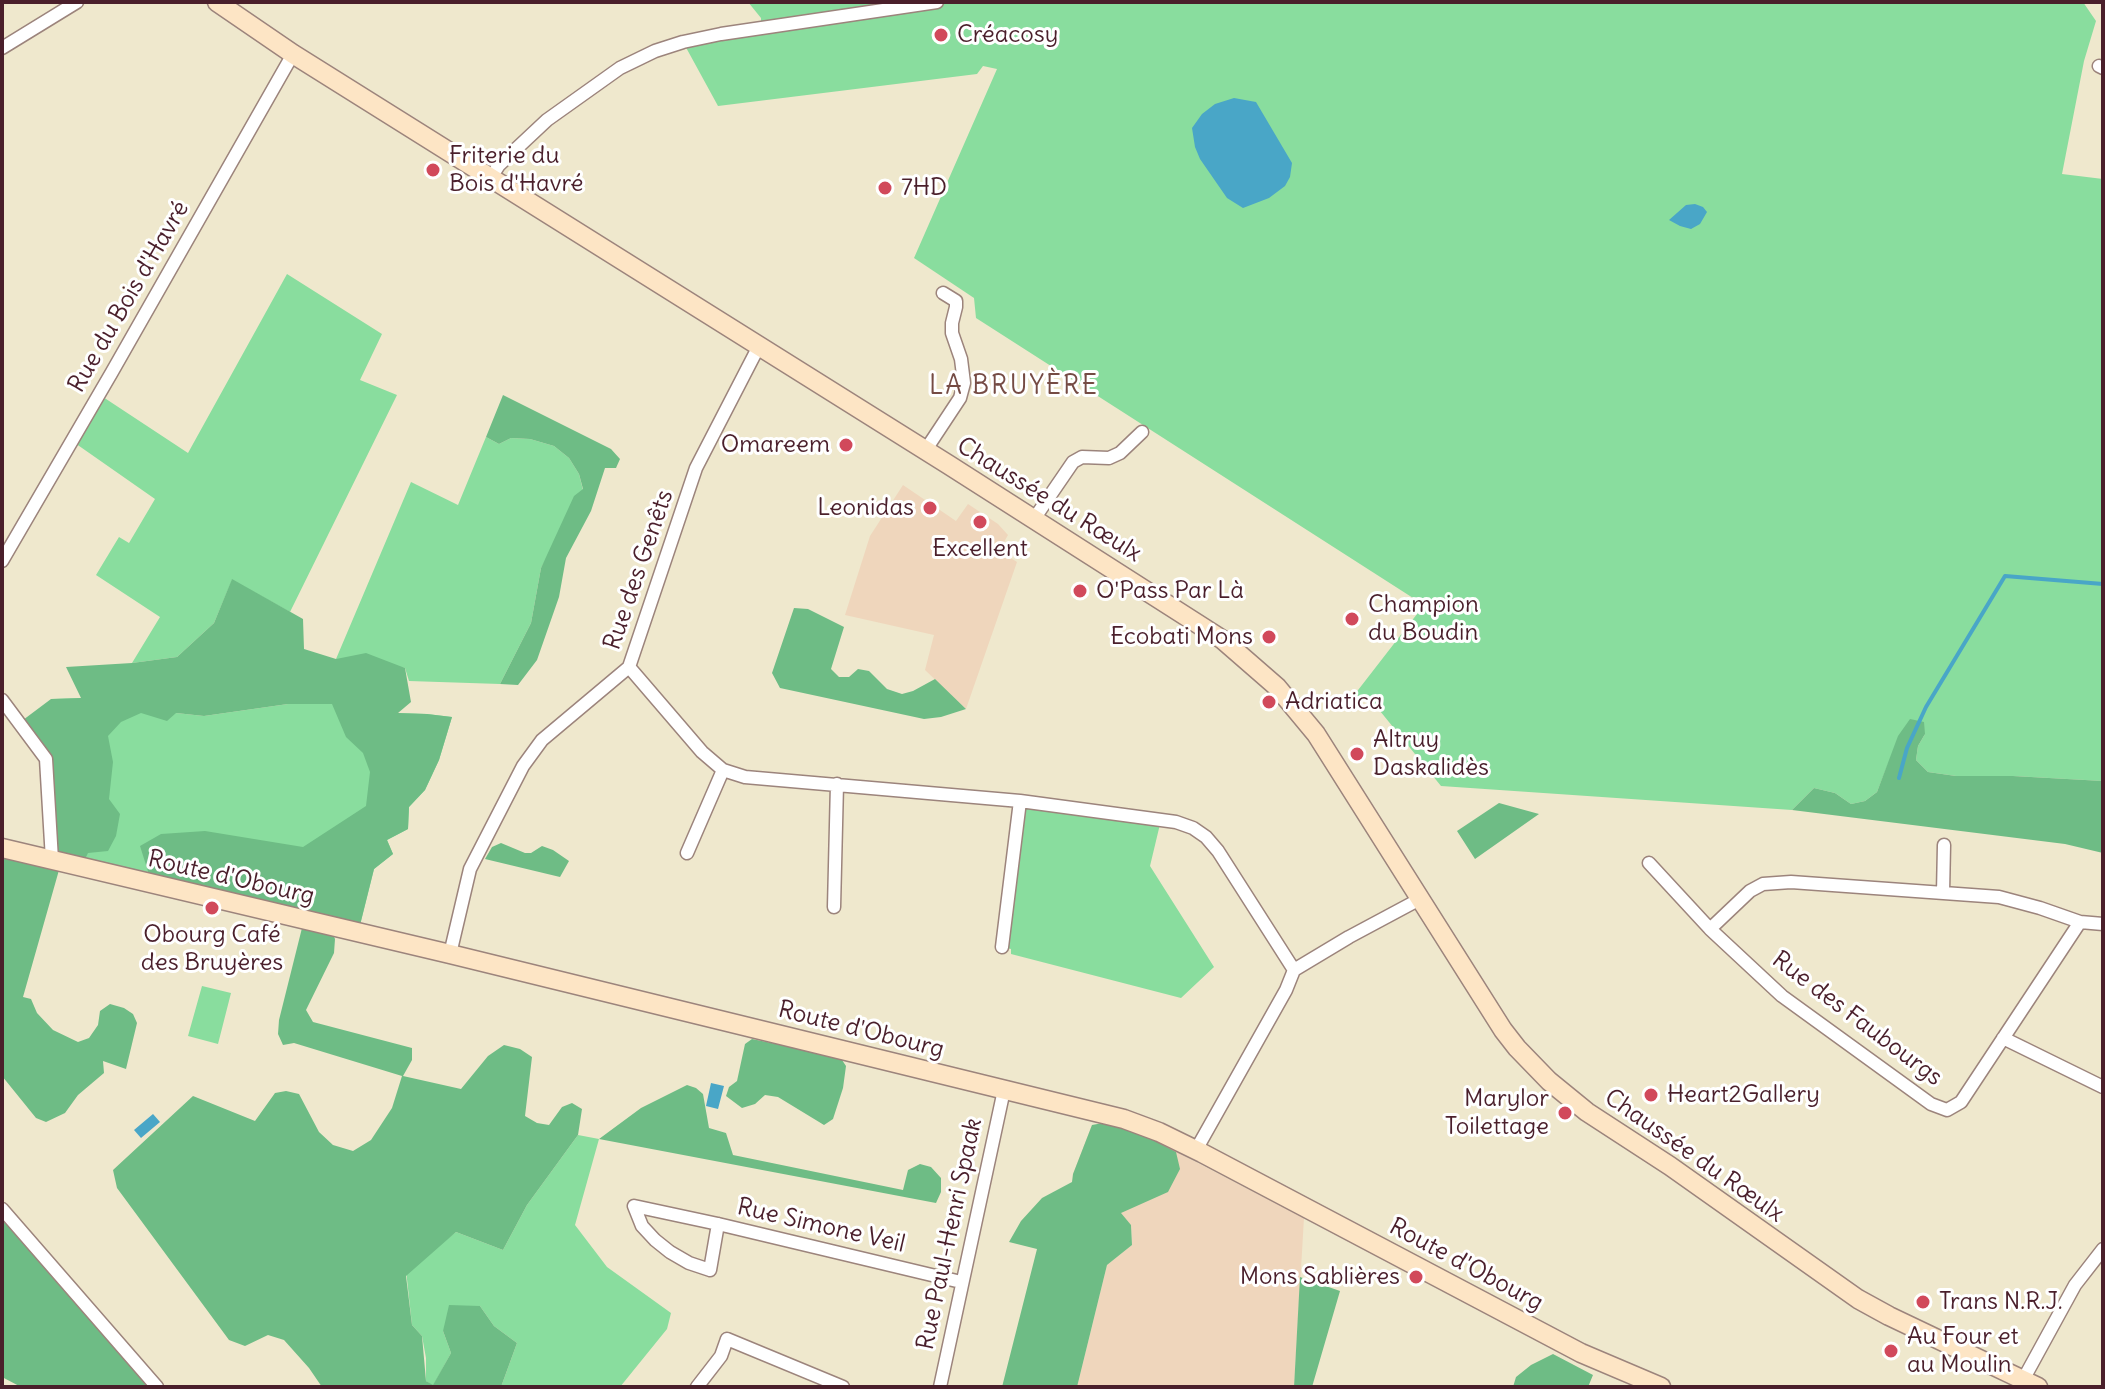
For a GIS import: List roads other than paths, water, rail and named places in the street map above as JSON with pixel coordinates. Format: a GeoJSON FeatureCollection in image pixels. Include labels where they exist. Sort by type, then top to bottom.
{"type":"FeatureCollection","features":[{"type":"Feature","properties":{"kind":"main road","name":"Chaussée du Rœulx"},"geometry":{"type":"LineString","coordinates":[[217,2],[490,179],[1223,640],[1270,680],[1301,714],[1503,1030],[1533,1065],[1570,1099],[1858,1299],[2031,1383]]}},
{"type":"Feature","properties":{"kind":"main road","name":"Route d'Obourg"},"geometry":{"type":"LineString","coordinates":[[2,848],[1124,1119],[1196,1150],[1581,1353],[1661,1387]]}},
{"type":"Feature","properties":{"kind":"street"},"geometry":{"type":"LineString","coordinates":[[2,48],[77,2]]}},
{"type":"Feature","properties":{"kind":"street"},"geometry":{"type":"LineString","coordinates":[[827,2],[830,17]]}},
{"type":"Feature","properties":{"kind":"street"},"geometry":{"type":"LineString","coordinates":[[490,179],[499,165],[547,120],[630,62],[655,51],[721,34],[937,2]]}},
{"type":"Feature","properties":{"kind":"street","name":"Rue du Bois d'Havré"},"geometry":{"type":"LineString","coordinates":[[2,561],[293,54]]}},
{"type":"Feature","properties":{"kind":"street"},"geometry":{"type":"LineString","coordinates":[[925,451],[960,398],[964,383],[961,359],[952,333],[956,301],[943,293]]}},
{"type":"Feature","properties":{"kind":"street","name":"Rue des Genêts"},"geometry":{"type":"LineString","coordinates":[[450,954],[470,869],[523,766],[542,740],[629,667],[696,468],[759,346]]}},
{"type":"Feature","properties":{"kind":"street"},"geometry":{"type":"LineString","coordinates":[[1034,519],[1073,462],[1082,457],[1109,458],[1120,453],[1142,432]]}},
{"type":"Feature","properties":{"kind":"street"},"geometry":{"type":"LineString","coordinates":[[629,667],[702,752],[723,770],[745,777],[1020,801],[1176,822],[1193,828],[1218,851],[1294,970]]}},
{"type":"Feature","properties":{"kind":"street"},"geometry":{"type":"LineString","coordinates":[[2,700],[46,759],[52,860]]}},
{"type":"Feature","properties":{"kind":"street"},"geometry":{"type":"LineString","coordinates":[[687,853],[723,770]]}},
{"type":"Feature","properties":{"kind":"street"},"geometry":{"type":"LineString","coordinates":[[834,907],[837,784]]}},
{"type":"Feature","properties":{"kind":"street"},"geometry":{"type":"LineString","coordinates":[[1002,947],[1020,801]]}},
{"type":"Feature","properties":{"kind":"street"},"geometry":{"type":"LineString","coordinates":[[1943,893],[1944,845]]}},
{"type":"Feature","properties":{"kind":"street","name":"Rue des Faubourgs"},"geometry":{"type":"LineString","coordinates":[[1649,863],[1710,929],[1782,996],[1931,1104],[1947,1110],[1961,1102],[2080,922]]}},
{"type":"Feature","properties":{"kind":"street"},"geometry":{"type":"LineString","coordinates":[[1710,929],[1750,891],[1774,882],[1999,897],[2080,922],[2103,924]]}},
{"type":"Feature","properties":{"kind":"street"},"geometry":{"type":"LineString","coordinates":[[1196,1150],[1286,990],[1294,970],[1420,899]]}},
{"type":"Feature","properties":{"kind":"street"},"geometry":{"type":"LineString","coordinates":[[2003,1038],[2103,1087]]}},
{"type":"Feature","properties":{"kind":"street","name":"Rue Paul-Henri Spaak"},"geometry":{"type":"LineString","coordinates":[[940,1387],[1004,1090]]}},
{"type":"Feature","properties":{"kind":"street","name":"Rue Simone Veil"},"geometry":{"type":"LineString","coordinates":[[718,1224],[710,1270],[689,1263],[655,1240],[642,1226],[634,1206],[718,1224],[961,1282]]}},
{"type":"Feature","properties":{"kind":"street"},"geometry":{"type":"LineString","coordinates":[[2,1209],[157,1387]]}},
{"type":"Feature","properties":{"kind":"street"},"geometry":{"type":"LineString","coordinates":[[2031,1383],[2075,1285],[2103,1249]]}},
{"type":"Feature","properties":{"kind":"street"},"geometry":{"type":"LineString","coordinates":[[697,1387],[721,1356],[727,1339],[843,1387]]}},
{"type":"Feature","properties":{"kind":"water"},"geometry":{"type":"Polygon","coordinates":[[[1234,98],[1256,102],[1292,163],[1285,186],[1269,198],[1243,208],[1227,198],[1200,159],[1192,128],[1202,114],[1215,104],[1234,98]]]}},
{"type":"Feature","properties":{"kind":"water"},"geometry":{"type":"Polygon","coordinates":[[[1695,204],[1707,212],[1700,224],[1691,229],[1669,220],[1686,205],[1695,204]]]}},
{"type":"Feature","properties":{"kind":"water"},"geometry":{"type":"Polygon","coordinates":[[[711,1083],[724,1086],[718,1109],[706,1106],[711,1083]]]}},
{"type":"Feature","properties":{"kind":"water"},"geometry":{"type":"Polygon","coordinates":[[[153,1114],[160,1122],[141,1138],[134,1130],[153,1114]]]}},
{"type":"Feature","properties":{"kind":"waterway"},"geometry":{"type":"LineString","coordinates":[[1899,778],[1907,748],[1926,707],[2005,576],[2103,584]]}},
{"type":"Feature","properties":{"kind":"place","name":"Créacosy"},"geometry":{"type":"Point","coordinates":[941,35]}},
{"type":"Feature","properties":{"kind":"place","name":"Friterie du Bois d'Havré"},"geometry":{"type":"Point","coordinates":[433,170]}},
{"type":"Feature","properties":{"kind":"place","name":"7HD"},"geometry":{"type":"Point","coordinates":[885,188]}},
{"type":"Feature","properties":{"kind":"place","name":"Omareem"},"geometry":{"type":"Point","coordinates":[846,445]}},
{"type":"Feature","properties":{"kind":"place","name":"Leonidas"},"geometry":{"type":"Point","coordinates":[930,508]}},
{"type":"Feature","properties":{"kind":"place","name":"Excellent"},"geometry":{"type":"Point","coordinates":[980,522]}},
{"type":"Feature","properties":{"kind":"place","name":"O'Pass Par Là"},"geometry":{"type":"Point","coordinates":[1080,591]}},
{"type":"Feature","properties":{"kind":"place","name":"Champion du Boudin"},"geometry":{"type":"Point","coordinates":[1352,619]}},
{"type":"Feature","properties":{"kind":"place","name":"Ecobati Mons"},"geometry":{"type":"Point","coordinates":[1269,637]}},
{"type":"Feature","properties":{"kind":"place","name":"Adriatica"},"geometry":{"type":"Point","coordinates":[1269,702]}},
{"type":"Feature","properties":{"kind":"place","name":"Altruy Daskalidès"},"geometry":{"type":"Point","coordinates":[1357,754]}},
{"type":"Feature","properties":{"kind":"place","name":"Obourg Café des Bruyères"},"geometry":{"type":"Point","coordinates":[212,908]}},
{"type":"Feature","properties":{"kind":"place","name":"Heart2Gallery"},"geometry":{"type":"Point","coordinates":[1651,1095]}},
{"type":"Feature","properties":{"kind":"place","name":"Marylor Toilettage"},"geometry":{"type":"Point","coordinates":[1565,1113]}},
{"type":"Feature","properties":{"kind":"place","name":"Mons Sablières"},"geometry":{"type":"Point","coordinates":[1416,1277]}},
{"type":"Feature","properties":{"kind":"place","name":"Trans N.R.J."},"geometry":{"type":"Point","coordinates":[1923,1302]}},
{"type":"Feature","properties":{"kind":"place","name":"Au Four et au Moulin"},"geometry":{"type":"Point","coordinates":[1891,1351]}},
{"type":"Feature","properties":{"kind":"district","name":"LA BRUYÈRE"},"geometry":{"type":"Point","coordinates":[1014,387]}}]}
